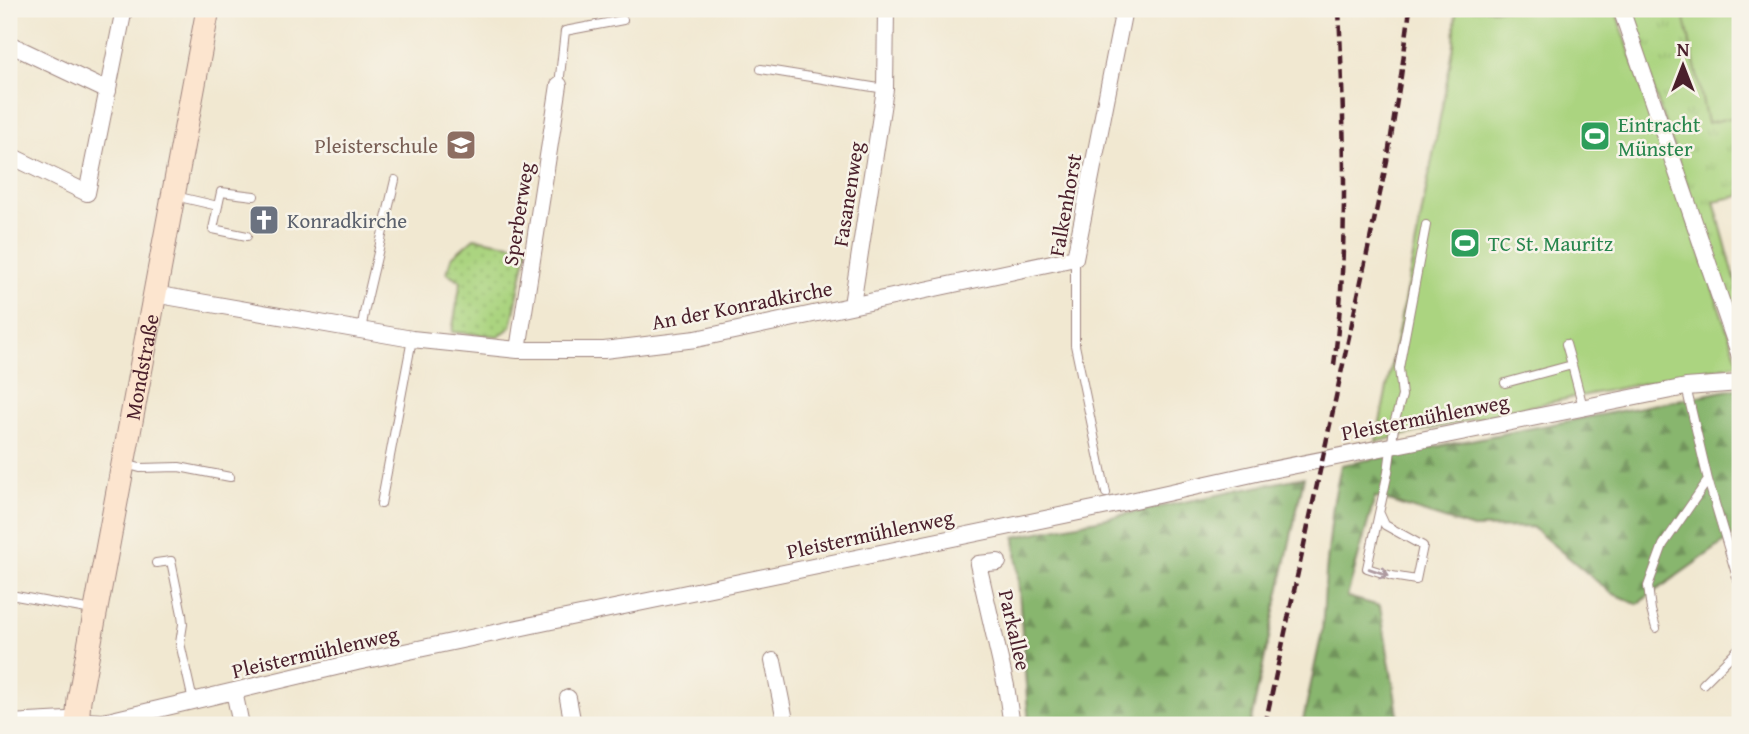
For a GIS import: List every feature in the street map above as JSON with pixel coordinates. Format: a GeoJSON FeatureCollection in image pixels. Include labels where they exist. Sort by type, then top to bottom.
{"type":"FeatureCollection","features":[{"type":"Feature","properties":{"kind":"street"},"geometry":{"type":"LineString","coordinates":[[9,155],[87,193],[124,9]]}},
{"type":"Feature","properties":{"kind":"street","name":"Mondstraße"},"geometry":{"type":"LineString","coordinates":[[77,723],[122,463],[208,9]]}},
{"type":"Feature","properties":{"kind":"street","name":"Fasanenweg"},"geometry":{"type":"LineString","coordinates":[[852,305],[885,89],[886,9]]}},
{"type":"Feature","properties":{"kind":"street","name":"Falkenhorst"},"geometry":{"type":"LineString","coordinates":[[1075,258],[1124,9]]}},
{"type":"Feature","properties":{"kind":"street"},"geometry":{"type":"LineString","coordinates":[[1621,9],[1740,356]]}},
{"type":"Feature","properties":{"kind":"street"},"geometry":{"type":"LineString","coordinates":[[9,44],[108,91]]}},
{"type":"Feature","properties":{"kind":"street","name":"Sperberweg"},"geometry":{"type":"LineString","coordinates":[[518,350],[559,85]]}},
{"type":"Feature","properties":{"kind":"street","name":"An der Konradkirche"},"geometry":{"type":"LineString","coordinates":[[154,294],[412,339],[518,350],[604,350],[696,339],[1075,258]]}},
{"type":"Feature","properties":{"kind":"street","name":"Pleistermühlenweg"},"geometry":{"type":"LineString","coordinates":[[9,723],[68,720],[77,723],[113,723],[357,662],[1261,472],[1685,387],[1740,383]]}},
{"type":"Feature","properties":{"kind":"street","name":"Parkallee"},"geometry":{"type":"LineString","coordinates":[[998,562],[978,564],[1006,686],[1011,719],[1009,725]]}},
{"type":"Feature","properties":{"kind":"street"},"geometry":{"type":"LineString","coordinates":[[773,661],[786,725]]}},
{"type":"Feature","properties":{"kind":"street"},"geometry":{"type":"LineString","coordinates":[[234,691],[241,725]]}},
{"type":"Feature","properties":{"kind":"street"},"geometry":{"type":"LineString","coordinates":[[568,698],[573,725]]}},
{"type":"Feature","properties":{"kind":"lane"},"geometry":{"type":"LineString","coordinates":[[559,85],[565,31],[623,20]]}},
{"type":"Feature","properties":{"kind":"lane"},"geometry":{"type":"LineString","coordinates":[[761,69],[885,89]]}},
{"type":"Feature","properties":{"kind":"lane"},"geometry":{"type":"LineString","coordinates":[[361,331],[395,180]]}},
{"type":"Feature","properties":{"kind":"lane"},"geometry":{"type":"LineString","coordinates":[[247,236],[213,229],[221,192],[254,196]]}},
{"type":"Feature","properties":{"kind":"lane"},"geometry":{"type":"LineString","coordinates":[[172,196],[218,206]]}},
{"type":"Feature","properties":{"kind":"lane"},"geometry":{"type":"LineString","coordinates":[[1380,514],[1385,525],[1423,546],[1416,580],[1367,568],[1402,396],[1399,368],[1426,225]]}},
{"type":"Feature","properties":{"kind":"lane","name":"Falkenhorst"},"geometry":{"type":"LineString","coordinates":[[1075,258],[1075,345],[1106,493]]}},
{"type":"Feature","properties":{"kind":"lane"},"geometry":{"type":"LineString","coordinates":[[381,505],[412,339]]}},
{"type":"Feature","properties":{"kind":"lane"},"geometry":{"type":"LineString","coordinates":[[1566,344],[1583,407]]}},
{"type":"Feature","properties":{"kind":"lane"},"geometry":{"type":"LineString","coordinates":[[1505,383],[1572,365]]}},
{"type":"Feature","properties":{"kind":"lane"},"geometry":{"type":"LineString","coordinates":[[1685,387],[1708,480],[1740,587]]}},
{"type":"Feature","properties":{"kind":"lane"},"geometry":{"type":"LineString","coordinates":[[122,463],[140,468],[179,467],[230,477]]}},
{"type":"Feature","properties":{"kind":"lane"},"geometry":{"type":"LineString","coordinates":[[1656,628],[1648,586],[1662,545],[1708,480]]}},
{"type":"Feature","properties":{"kind":"lane"},"geometry":{"type":"LineString","coordinates":[[156,563],[171,561],[182,614],[180,643],[193,701]]}},
{"type":"Feature","properties":{"kind":"lane"},"geometry":{"type":"LineString","coordinates":[[16,596],[95,611]]}},
{"type":"Feature","properties":{"kind":"lane"},"geometry":{"type":"LineString","coordinates":[[1703,684],[1740,647]]}},
{"type":"Feature","properties":{"kind":"green space","name":"Eintracht Münster"},"geometry":{"type":"Polygon","coordinates":[[[1456,9],[1615,9],[1739,364],[1507,411],[1376,442],[1454,45],[1456,9]]]}},
{"type":"Feature","properties":{"kind":"green space"},"geometry":{"type":"Polygon","coordinates":[[[1626,9],[1740,9],[1740,196],[1714,201],[1740,298],[1740,342],[1626,9]]]}},
{"type":"Feature","properties":{"kind":"green space"},"geometry":{"type":"Polygon","coordinates":[[[1683,9],[1740,9],[1740,116],[1707,123],[1683,9]]]}},
{"type":"Feature","properties":{"kind":"green space"},"geometry":{"type":"Polygon","coordinates":[[[474,238],[528,247],[511,327],[499,336],[452,332],[461,281],[447,273],[452,257],[474,238]]]}},
{"type":"Feature","properties":{"kind":"green space"},"geometry":{"type":"Polygon","coordinates":[[[1740,388],[1740,531],[1637,604],[1611,593],[1532,527],[1473,528],[1375,497],[1347,597],[1380,606],[1400,725],[1302,725],[1322,632],[1333,505],[1341,465],[1740,388]]]}},
{"type":"Feature","properties":{"kind":"green space"},"geometry":{"type":"Polygon","coordinates":[[[1304,477],[1250,725],[1029,725],[1015,537],[1304,477]]]}},
{"type":"Feature","properties":{"kind":"railway"},"geometry":{"type":"LineString","coordinates":[[1334,365],[1343,232],[1344,142],[1339,9]]}},
{"type":"Feature","properties":{"kind":"railway"},"geometry":{"type":"LineString","coordinates":[[1265,725],[1387,161],[1410,9]]}},
{"type":"Feature","properties":{"kind":"place","name":"Eintracht Münster"},"geometry":{"type":"Point","coordinates":[1595,136]}},
{"type":"Feature","properties":{"kind":"place","name":"Pleisterschule"},"geometry":{"type":"Point","coordinates":[461,145]}},
{"type":"Feature","properties":{"kind":"place","name":"Konradkirche"},"geometry":{"type":"Point","coordinates":[264,220]}},
{"type":"Feature","properties":{"kind":"place","name":"TC St. Mauritz"},"geometry":{"type":"Point","coordinates":[1465,243]}}]}
